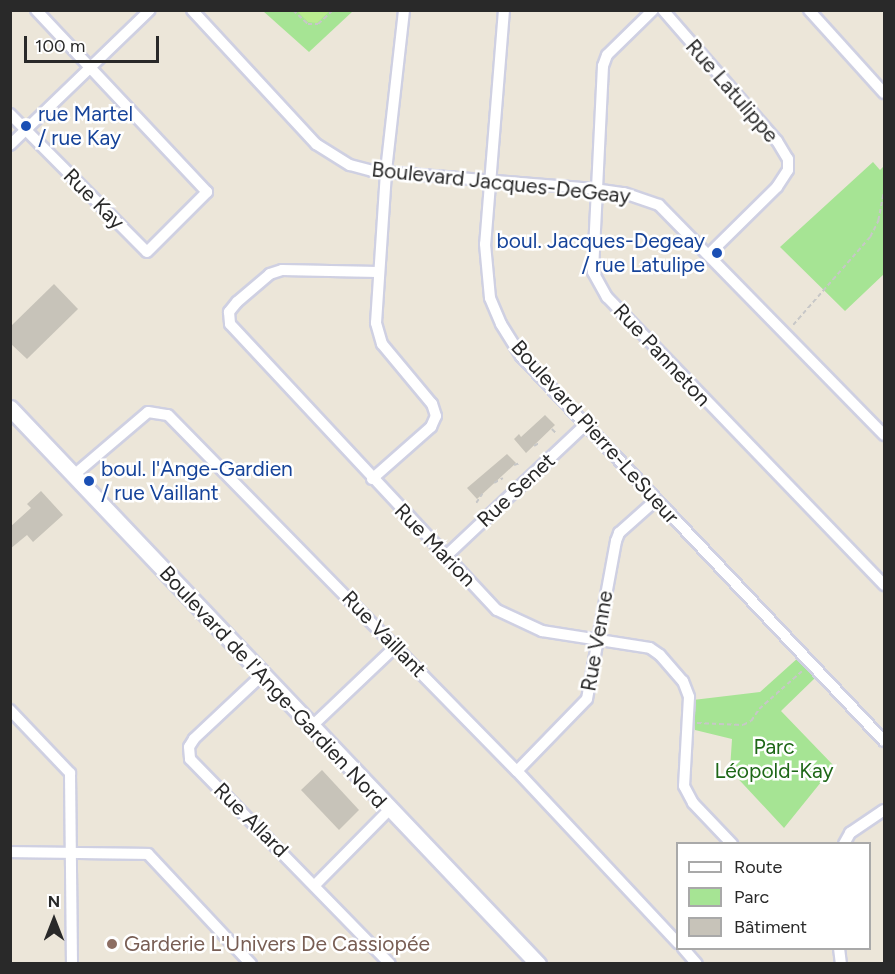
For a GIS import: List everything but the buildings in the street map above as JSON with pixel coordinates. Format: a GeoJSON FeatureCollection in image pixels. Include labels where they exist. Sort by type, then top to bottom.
{"type":"FeatureCollection","features":[{"type":"Feature","properties":{"kind":"main road","name":"Boulevard de l'Ange-Gardien Nord"},"geometry":{"type":"LineString","coordinates":[[10,408],[261,676],[538,963]]}},
{"type":"Feature","properties":{"kind":"street"},"geometry":{"type":"LineString","coordinates":[[36,10],[91,67]]}},
{"type":"Feature","properties":{"kind":"street"},"geometry":{"type":"LineString","coordinates":[[10,145],[150,10]]}},
{"type":"Feature","properties":{"kind":"street","name":"Boulevard Jacques-DeGeay"},"geometry":{"type":"LineString","coordinates":[[192,10],[316,144],[350,165],[490,182],[594,189],[624,193],[659,205],[710,253],[885,435]]}},
{"type":"Feature","properties":{"kind":"street"},"geometry":{"type":"LineString","coordinates":[[372,479],[431,427],[436,416],[432,404],[382,344],[376,323],[386,171],[404,10]]}},
{"type":"Feature","properties":{"kind":"street","name":"Boulevard Pierre-LeSueur"},"geometry":{"type":"LineString","coordinates":[[504,10],[485,244],[490,298],[501,324],[521,356],[885,741]]}},
{"type":"Feature","properties":{"kind":"street","name":"Rue Panneton"},"geometry":{"type":"LineString","coordinates":[[653,10],[608,55],[603,66],[594,189],[591,257],[593,272],[603,291],[885,585]]}},
{"type":"Feature","properties":{"kind":"street","name":"Rue Latulippe"},"geometry":{"type":"LineString","coordinates":[[663,10],[777,141],[788,159],[788,170],[777,187],[710,253]]}},
{"type":"Feature","properties":{"kind":"street"},"geometry":{"type":"LineString","coordinates":[[809,10],[885,93]]}},
{"type":"Feature","properties":{"kind":"street","name":"Rue Kay"},"geometry":{"type":"LineString","coordinates":[[10,114],[147,252],[207,192],[91,67]]}},
{"type":"Feature","properties":{"kind":"street","name":"Rue Marion"},"geometry":{"type":"LineString","coordinates":[[378,272],[282,270],[270,274],[229,312],[235,333],[446,556],[508,617],[543,631],[650,648],[660,655],[687,689],[684,786],[693,803],[731,842]]}},
{"type":"Feature","properties":{"kind":"street","name":"Rue Vaillant"},"geometry":{"type":"LineString","coordinates":[[74,475],[148,412],[168,414],[517,771],[676,941]]}},
{"type":"Feature","properties":{"kind":"street","name":"Rue Senet"},"geometry":{"type":"LineString","coordinates":[[446,556],[586,424]]}},
{"type":"Feature","properties":{"kind":"street","name":"Rue Venne"},"geometry":{"type":"LineString","coordinates":[[517,771],[587,699],[616,541],[619,533],[656,500]]}},
{"type":"Feature","properties":{"kind":"street"},"geometry":{"type":"LineString","coordinates":[[311,727],[396,646]]}},
{"type":"Feature","properties":{"kind":"street","name":"Rue Allard"},"geometry":{"type":"LineString","coordinates":[[261,676],[194,739],[189,747],[190,759],[390,963]]}},
{"type":"Feature","properties":{"kind":"street"},"geometry":{"type":"LineString","coordinates":[[10,710],[70,773],[72,963]]}},
{"type":"Feature","properties":{"kind":"street"},"geometry":{"type":"LineString","coordinates":[[315,885],[389,810]]}},
{"type":"Feature","properties":{"kind":"street"},"geometry":{"type":"LineString","coordinates":[[845,842],[850,833],[885,810]]}},
{"type":"Feature","properties":{"kind":"street"},"geometry":{"type":"LineString","coordinates":[[10,852],[136,852],[155,859],[251,963]]}},
{"type":"Feature","properties":{"kind":"street"},"geometry":{"type":"LineString","coordinates":[[685,950],[697,963]]}},
{"type":"Feature","properties":{"kind":"path"},"geometry":{"type":"LineString","coordinates":[[293,10],[308,24],[318,24],[333,10]]}},
{"type":"Feature","properties":{"kind":"path"},"geometry":{"type":"LineString","coordinates":[[786,332],[832,284],[870,237],[878,221],[885,189]]}},
{"type":"Feature","properties":{"kind":"path"},"geometry":{"type":"LineString","coordinates":[[552,429],[556,432]]}},
{"type":"Feature","properties":{"kind":"path"},"geometry":{"type":"LineString","coordinates":[[534,446],[539,443]]}},
{"type":"Feature","properties":{"kind":"path"},"geometry":{"type":"LineString","coordinates":[[514,465],[520,463]]}},
{"type":"Feature","properties":{"kind":"path"},"geometry":{"type":"LineString","coordinates":[[494,483],[503,478]]}},
{"type":"Feature","properties":{"kind":"path"},"geometry":{"type":"LineString","coordinates":[[476,503],[482,494]]}},
{"type":"Feature","properties":{"kind":"path"},"geometry":{"type":"LineString","coordinates":[[687,722],[742,725],[751,721],[759,709],[811,664]]}},
{"type":"Feature","properties":{"kind":"green space"},"geometry":{"type":"Polygon","coordinates":[[[263,11],[353,11],[309,52],[263,11]]]}},
{"type":"Feature","properties":{"kind":"green space"},"geometry":{"type":"Polygon","coordinates":[[[297,11],[330,11],[317,23],[308,22],[297,11]]]}},
{"type":"Feature","properties":{"kind":"green space"},"geometry":{"type":"Polygon","coordinates":[[[873,162],[880,170],[884,166],[884,274],[845,311],[780,247],[873,162]]]}},
{"type":"Feature","properties":{"kind":"green space","name":"Parc Léopold-Kay"},"geometry":{"type":"Polygon","coordinates":[[[799,657],[816,677],[781,711],[834,766],[784,828],[730,770],[732,739],[695,730],[693,700],[760,692],[799,657]]]}},
{"type":"Feature","properties":{"kind":"place","name":"rue Martel / rue Kay"},"geometry":{"type":"Point","coordinates":[26,126]}},
{"type":"Feature","properties":{"kind":"place","name":"boul. Jacques-Degeay / rue Latulipe"},"geometry":{"type":"Point","coordinates":[717,253]}},
{"type":"Feature","properties":{"kind":"place","name":"boul. l'Ange-Gardien / rue Vaillant"},"geometry":{"type":"Point","coordinates":[89,481]}},
{"type":"Feature","properties":{"kind":"place","name":"Garderie L'Univers De Cassiopée"},"geometry":{"type":"Point","coordinates":[112,944]}}]}
